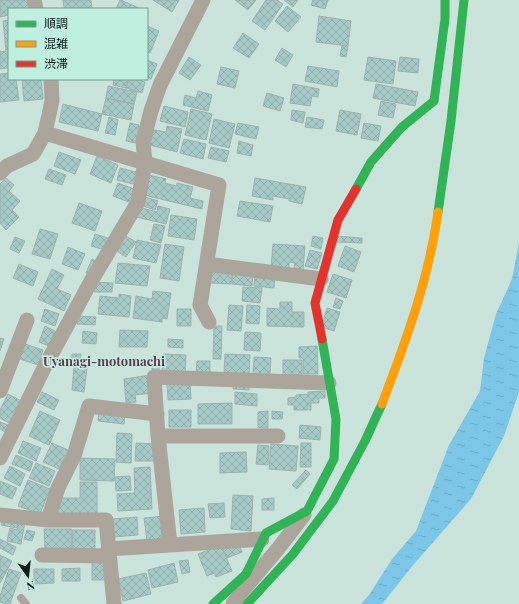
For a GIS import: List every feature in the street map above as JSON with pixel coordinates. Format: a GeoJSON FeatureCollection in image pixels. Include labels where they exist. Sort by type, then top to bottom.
{"type":"FeatureCollection","features":[{"type":"Feature","properties":{"kind":"street"},"geometry":{"type":"LineString","coordinates":[[0,458],[4,439],[90,283],[138,202],[145,162],[143,142],[151,111],[160,85],[203,0]]}},
{"type":"Feature","properties":{"kind":"street"},"geometry":{"type":"LineString","coordinates":[[239,601],[307,512],[334,460],[336,419],[315,303],[338,220],[371,162],[402,127],[434,101],[445,19],[445,0]]}},
{"type":"Feature","properties":{"kind":"street"},"geometry":{"type":"LineString","coordinates":[[239,601],[293,554],[333,501],[365,441],[380,409],[408,335],[423,284],[436,221],[451,121],[464,1]]}},
{"type":"Feature","properties":{"kind":"street"},"geometry":{"type":"LineString","coordinates":[[0,173],[7,166],[33,154],[45,133],[52,101],[50,80]]}},
{"type":"Feature","properties":{"kind":"street"},"geometry":{"type":"LineString","coordinates":[[45,133],[220,185],[200,305],[209,322]]}},
{"type":"Feature","properties":{"kind":"street"},"geometry":{"type":"LineString","coordinates":[[207,264],[321,279]]}},
{"type":"Feature","properties":{"kind":"street"},"geometry":{"type":"LineString","coordinates":[[0,391],[27,320]]}},
{"type":"Feature","properties":{"kind":"street"},"geometry":{"type":"LineString","coordinates":[[170,544],[158,436],[154,377],[329,383]]}},
{"type":"Feature","properties":{"kind":"street"},"geometry":{"type":"LineString","coordinates":[[48,520],[58,488],[74,456],[89,406],[157,414]]}},
{"type":"Feature","properties":{"kind":"street"},"geometry":{"type":"LineString","coordinates":[[158,436],[278,436]]}},
{"type":"Feature","properties":{"kind":"street"},"geometry":{"type":"LineString","coordinates":[[239,601],[246,574],[266,533],[307,512]]}},
{"type":"Feature","properties":{"kind":"street"},"geometry":{"type":"LineString","coordinates":[[0,515],[48,520],[106,520],[114,604]]}},
{"type":"Feature","properties":{"kind":"street"},"geometry":{"type":"LineString","coordinates":[[42,554],[109,552],[170,544],[262,539]]}},
{"type":"Feature","properties":{"kind":"street"},"geometry":{"type":"LineString","coordinates":[[213,604],[246,574]]}},
{"type":"Feature","properties":{"kind":"water"},"geometry":{"type":"Polygon","coordinates":[[[519,243],[519,392],[504,436],[471,499],[414,564],[382,604],[361,604],[369,595],[392,559],[416,531],[449,445],[480,391],[484,358],[496,314],[512,279],[519,243]]]}},
{"type":"Feature","properties":{"kind":"building"},"geometry":{"type":"Polygon","coordinates":[[[0,0],[28,0],[30,8],[8,8],[8,15],[0,17],[0,0]]]}},
{"type":"Feature","properties":{"kind":"building"},"geometry":{"type":"Polygon","coordinates":[[[63,0],[91,0],[92,8],[64,8],[63,0]]]}},
{"type":"Feature","properties":{"kind":"building"},"geometry":{"type":"Polygon","coordinates":[[[121,0],[139,8],[116,8],[121,0]]]}},
{"type":"Feature","properties":{"kind":"building"},"geometry":{"type":"Polygon","coordinates":[[[153,0],[179,0],[172,12],[153,0]]]}},
{"type":"Feature","properties":{"kind":"building"},"geometry":{"type":"Polygon","coordinates":[[[235,0],[256,0],[248,10],[235,0]]]}},
{"type":"Feature","properties":{"kind":"building"},"geometry":{"type":"Polygon","coordinates":[[[266,0],[277,0],[283,4],[265,30],[252,21],[266,0]]]}},
{"type":"Feature","properties":{"kind":"building"},"geometry":{"type":"Polygon","coordinates":[[[284,0],[298,0],[293,7],[284,0]]]}},
{"type":"Feature","properties":{"kind":"building"},"geometry":{"type":"Polygon","coordinates":[[[313,0],[328,0],[325,9],[311,5],[313,0]]]}},
{"type":"Feature","properties":{"kind":"building"},"geometry":{"type":"Polygon","coordinates":[[[287,6],[301,17],[288,32],[275,21],[287,6]]]}},
{"type":"Feature","properties":{"kind":"building"},"geometry":{"type":"Polygon","coordinates":[[[319,16],[351,21],[348,46],[316,42],[319,16]]]}},
{"type":"Feature","properties":{"kind":"building"},"geometry":{"type":"Polygon","coordinates":[[[8,20],[8,68],[0,69],[0,52],[6,51],[3,21],[8,20]]]}},
{"type":"Feature","properties":{"kind":"building"},"geometry":{"type":"Polygon","coordinates":[[[148,26],[159,31],[150,53],[148,52],[148,26]]]}},
{"type":"Feature","properties":{"kind":"building"},"geometry":{"type":"Polygon","coordinates":[[[243,33],[259,44],[249,58],[233,48],[243,33]]]}},
{"type":"Feature","properties":{"kind":"building"},"geometry":{"type":"Polygon","coordinates":[[[342,45],[348,46],[346,57],[340,56],[342,45]]]}},
{"type":"Feature","properties":{"kind":"building"},"geometry":{"type":"Polygon","coordinates":[[[282,48],[293,55],[286,67],[275,60],[282,48]]]}},
{"type":"Feature","properties":{"kind":"building"},"geometry":{"type":"Polygon","coordinates":[[[189,57],[201,65],[190,80],[179,73],[189,57]]]}},
{"type":"Feature","properties":{"kind":"building"},"geometry":{"type":"Polygon","coordinates":[[[368,57],[396,61],[393,84],[364,80],[368,57]]]}},
{"type":"Feature","properties":{"kind":"building"},"geometry":{"type":"Polygon","coordinates":[[[400,57],[419,59],[418,73],[398,71],[400,57]]]}},
{"type":"Feature","properties":{"kind":"building"},"geometry":{"type":"Polygon","coordinates":[[[148,60],[157,64],[151,79],[148,78],[148,60]]]}},
{"type":"Feature","properties":{"kind":"building"},"geometry":{"type":"Polygon","coordinates":[[[308,66],[339,71],[337,87],[305,81],[308,66]]]}},
{"type":"Feature","properties":{"kind":"building"},"geometry":{"type":"Polygon","coordinates":[[[221,67],[239,71],[235,88],[217,84],[221,67]]]}},
{"type":"Feature","properties":{"kind":"building"},"geometry":{"type":"Polygon","coordinates":[[[8,73],[8,80],[16,80],[19,100],[0,102],[0,74],[8,73]]]}},
{"type":"Feature","properties":{"kind":"building"},"geometry":{"type":"Polygon","coordinates":[[[22,80],[41,80],[43,99],[24,101],[22,80]]]}},
{"type":"Feature","properties":{"kind":"building"},"geometry":{"type":"Polygon","coordinates":[[[114,80],[128,80],[126,88],[113,85],[114,80]]]}},
{"type":"Feature","properties":{"kind":"building"},"geometry":{"type":"Polygon","coordinates":[[[129,80],[139,80],[145,82],[142,93],[126,88],[129,80]]]}},
{"type":"Feature","properties":{"kind":"building"},"geometry":{"type":"Polygon","coordinates":[[[293,84],[319,89],[318,97],[312,96],[310,106],[290,103],[293,84]]]}},
{"type":"Feature","properties":{"kind":"building"},"geometry":{"type":"Polygon","coordinates":[[[376,84],[418,92],[415,106],[373,98],[376,84]]]}},
{"type":"Feature","properties":{"kind":"building"},"geometry":{"type":"Polygon","coordinates":[[[108,86],[137,92],[134,104],[106,98],[108,86]]]}},
{"type":"Feature","properties":{"kind":"building"},"geometry":{"type":"Polygon","coordinates":[[[198,91],[212,95],[208,111],[183,105],[185,95],[196,98],[198,91]]]}},
{"type":"Feature","properties":{"kind":"building"},"geometry":{"type":"Polygon","coordinates":[[[267,93],[284,98],[280,111],[263,106],[267,93]]]}},
{"type":"Feature","properties":{"kind":"building"},"geometry":{"type":"Polygon","coordinates":[[[106,98],[134,104],[131,120],[102,114],[106,98]]]}},
{"type":"Feature","properties":{"kind":"building"},"geometry":{"type":"Polygon","coordinates":[[[381,101],[396,104],[393,118],[378,115],[381,101]]]}},
{"type":"Feature","properties":{"kind":"building"},"geometry":{"type":"Polygon","coordinates":[[[63,104],[102,114],[98,131],[59,122],[63,104]]]}},
{"type":"Feature","properties":{"kind":"building"},"geometry":{"type":"Polygon","coordinates":[[[164,106],[188,112],[185,127],[160,121],[164,106]]]}},
{"type":"Feature","properties":{"kind":"building"},"geometry":{"type":"Polygon","coordinates":[[[191,109],[212,114],[206,140],[185,135],[191,109]]]}},
{"type":"Feature","properties":{"kind":"building"},"geometry":{"type":"Polygon","coordinates":[[[292,110],[305,112],[303,123],[291,120],[292,110]]]}},
{"type":"Feature","properties":{"kind":"building"},"geometry":{"type":"Polygon","coordinates":[[[340,110],[361,114],[357,135],[336,131],[340,110]]]}},
{"type":"Feature","properties":{"kind":"building"},"geometry":{"type":"Polygon","coordinates":[[[109,117],[118,120],[115,135],[105,133],[109,117]]]}},
{"type":"Feature","properties":{"kind":"building"},"geometry":{"type":"Polygon","coordinates":[[[307,117],[324,120],[322,129],[305,127],[307,117]]]}},
{"type":"Feature","properties":{"kind":"building"},"geometry":{"type":"Polygon","coordinates":[[[214,119],[235,124],[229,148],[209,143],[214,119]]]}},
{"type":"Feature","properties":{"kind":"building"},"geometry":{"type":"Polygon","coordinates":[[[130,123],[139,125],[136,143],[126,141],[130,123]]]}},
{"type":"Feature","properties":{"kind":"building"},"geometry":{"type":"Polygon","coordinates":[[[238,123],[259,127],[256,139],[235,134],[238,123]]]}},
{"type":"Feature","properties":{"kind":"building"},"geometry":{"type":"Polygon","coordinates":[[[364,123],[381,126],[378,141],[361,138],[364,123]]]}},
{"type":"Feature","properties":{"kind":"building"},"geometry":{"type":"Polygon","coordinates":[[[167,126],[182,129],[177,152],[150,145],[154,130],[166,132],[167,126]]]}},
{"type":"Feature","properties":{"kind":"building"},"geometry":{"type":"Polygon","coordinates":[[[184,139],[206,144],[203,159],[180,153],[184,139]]]}},
{"type":"Feature","properties":{"kind":"building"},"geometry":{"type":"Polygon","coordinates":[[[239,141],[253,145],[251,156],[237,153],[239,141]]]}},
{"type":"Feature","properties":{"kind":"building"},"geometry":{"type":"Polygon","coordinates":[[[211,147],[229,151],[226,162],[208,158],[211,147]]]}},
{"type":"Feature","properties":{"kind":"building"},"geometry":{"type":"Polygon","coordinates":[[[59,152],[81,160],[75,174],[54,166],[59,152]]]}},
{"type":"Feature","properties":{"kind":"building"},"geometry":{"type":"Polygon","coordinates":[[[97,156],[118,165],[111,183],[90,174],[97,156]]]}},
{"type":"Feature","properties":{"kind":"building"},"geometry":{"type":"Polygon","coordinates":[[[120,168],[136,172],[133,184],[117,180],[120,168]]]}},
{"type":"Feature","properties":{"kind":"building"},"geometry":{"type":"Polygon","coordinates":[[[49,169],[66,175],[62,185],[45,179],[49,169]]]}},
{"type":"Feature","properties":{"kind":"building"},"geometry":{"type":"Polygon","coordinates":[[[149,175],[166,179],[165,183],[176,186],[177,183],[193,187],[190,198],[203,201],[202,209],[144,195],[149,175]]]}},
{"type":"Feature","properties":{"kind":"building"},"geometry":{"type":"Polygon","coordinates":[[[6,178],[14,185],[9,191],[20,201],[12,210],[19,217],[6,230],[0,223],[0,184],[6,178]]]}},
{"type":"Feature","properties":{"kind":"building"},"geometry":{"type":"Polygon","coordinates":[[[255,178],[306,187],[302,204],[289,201],[289,199],[273,196],[273,200],[252,196],[255,178]]]}},
{"type":"Feature","properties":{"kind":"building"},"geometry":{"type":"Polygon","coordinates":[[[118,183],[134,189],[129,202],[113,196],[118,183]]]}},
{"type":"Feature","properties":{"kind":"building"},"geometry":{"type":"Polygon","coordinates":[[[145,197],[158,201],[155,210],[143,206],[145,197]]]}},
{"type":"Feature","properties":{"kind":"building"},"geometry":{"type":"Polygon","coordinates":[[[240,201],[273,206],[270,222],[237,216],[240,201]]]}},
{"type":"Feature","properties":{"kind":"building"},"geometry":{"type":"Polygon","coordinates":[[[79,203],[102,211],[95,231],[72,223],[79,203]]]}},
{"type":"Feature","properties":{"kind":"building"},"geometry":{"type":"Polygon","coordinates":[[[158,206],[170,209],[166,224],[136,217],[138,207],[157,212],[158,206]]]}},
{"type":"Feature","properties":{"kind":"building"},"geometry":{"type":"Polygon","coordinates":[[[171,215],[197,219],[194,240],[168,236],[171,215]]]}},
{"type":"Feature","properties":{"kind":"building"},"geometry":{"type":"Polygon","coordinates":[[[154,224],[165,226],[161,243],[150,240],[154,224]]]}},
{"type":"Feature","properties":{"kind":"building"},"geometry":{"type":"Polygon","coordinates":[[[40,229],[58,234],[50,259],[32,254],[40,229]]]}},
{"type":"Feature","properties":{"kind":"building"},"geometry":{"type":"Polygon","coordinates":[[[95,234],[108,238],[105,250],[91,246],[95,234]]]}},
{"type":"Feature","properties":{"kind":"building"},"geometry":{"type":"Polygon","coordinates":[[[124,235],[136,242],[126,257],[115,250],[124,235]]]}},
{"type":"Feature","properties":{"kind":"building"},"geometry":{"type":"Polygon","coordinates":[[[313,236],[323,238],[321,249],[311,246],[313,236]]]}},
{"type":"Feature","properties":{"kind":"building"},"geometry":{"type":"Polygon","coordinates":[[[336,236],[362,238],[362,243],[336,242],[336,236]]]}},
{"type":"Feature","properties":{"kind":"building"},"geometry":{"type":"Polygon","coordinates":[[[15,237],[25,241],[19,253],[10,249],[15,237]]]}},
{"type":"Feature","properties":{"kind":"building"},"geometry":{"type":"Polygon","coordinates":[[[137,240],[161,245],[156,263],[133,258],[137,240]]]}},
{"type":"Feature","properties":{"kind":"building"},"geometry":{"type":"Polygon","coordinates":[[[165,244],[184,247],[179,281],[160,278],[165,244]]]}},
{"type":"Feature","properties":{"kind":"building"},"geometry":{"type":"Polygon","coordinates":[[[273,244],[305,246],[303,270],[294,269],[295,263],[289,262],[289,269],[271,267],[273,244]]]}},
{"type":"Feature","properties":{"kind":"building"},"geometry":{"type":"Polygon","coordinates":[[[345,246],[361,252],[354,272],[338,266],[345,246]]]}},
{"type":"Feature","properties":{"kind":"building"},"geometry":{"type":"Polygon","coordinates":[[[68,247],[85,254],[78,270],[62,264],[68,247]]]}},
{"type":"Feature","properties":{"kind":"building"},"geometry":{"type":"Polygon","coordinates":[[[310,250],[322,253],[317,269],[305,266],[310,250]]]}},
{"type":"Feature","properties":{"kind":"building"},"geometry":{"type":"Polygon","coordinates":[[[92,259],[98,262],[92,276],[86,273],[92,259]]]}},
{"type":"Feature","properties":{"kind":"building"},"geometry":{"type":"Polygon","coordinates":[[[118,263],[150,266],[147,286],[115,283],[118,263]]]}},
{"type":"Feature","properties":{"kind":"building"},"geometry":{"type":"Polygon","coordinates":[[[19,264],[38,272],[33,286],[13,278],[19,264]]]}},
{"type":"Feature","properties":{"kind":"building"},"geometry":{"type":"Polygon","coordinates":[[[52,269],[64,275],[57,289],[71,295],[64,311],[38,299],[52,269]]]}},
{"type":"Feature","properties":{"kind":"building"},"geometry":{"type":"Polygon","coordinates":[[[211,269],[232,271],[231,284],[210,283],[211,269]]]}},
{"type":"Feature","properties":{"kind":"building"},"geometry":{"type":"Polygon","coordinates":[[[233,271],[253,272],[252,286],[232,284],[233,271]]]}},
{"type":"Feature","properties":{"kind":"building"},"geometry":{"type":"Polygon","coordinates":[[[255,274],[275,275],[274,288],[254,286],[255,274]]]}},
{"type":"Feature","properties":{"kind":"building"},"geometry":{"type":"Polygon","coordinates":[[[333,274],[352,280],[346,298],[327,292],[333,274]]]}},
{"type":"Feature","properties":{"kind":"building"},"geometry":{"type":"Polygon","coordinates":[[[95,282],[113,283],[112,292],[94,292],[95,282]]]}},
{"type":"Feature","properties":{"kind":"building"},"geometry":{"type":"Polygon","coordinates":[[[243,287],[262,288],[260,303],[242,301],[243,287]]]}},
{"type":"Feature","properties":{"kind":"building"},"geometry":{"type":"Polygon","coordinates":[[[153,291],[171,293],[167,319],[162,318],[162,322],[133,318],[136,296],[152,299],[153,291]]]}},
{"type":"Feature","properties":{"kind":"building"},"geometry":{"type":"Polygon","coordinates":[[[119,294],[131,296],[129,317],[98,314],[100,296],[119,298],[119,294]]]}},
{"type":"Feature","properties":{"kind":"building"},"geometry":{"type":"Polygon","coordinates":[[[336,298],[343,301],[340,309],[333,307],[336,298]]]}},
{"type":"Feature","properties":{"kind":"building"},"geometry":{"type":"Polygon","coordinates":[[[280,302],[292,302],[292,312],[304,312],[304,327],[267,326],[267,308],[280,309],[280,302]]]}},
{"type":"Feature","properties":{"kind":"building"},"geometry":{"type":"Polygon","coordinates":[[[229,305],[243,306],[241,331],[227,330],[229,305]]]}},
{"type":"Feature","properties":{"kind":"building"},"geometry":{"type":"Polygon","coordinates":[[[247,305],[260,306],[259,324],[246,323],[247,305]]]}},
{"type":"Feature","properties":{"kind":"building"},"geometry":{"type":"Polygon","coordinates":[[[327,308],[340,312],[334,331],[321,327],[327,308]]]}},
{"type":"Feature","properties":{"kind":"building"},"geometry":{"type":"Polygon","coordinates":[[[45,309],[59,314],[55,326],[41,321],[45,309]]]}},
{"type":"Feature","properties":{"kind":"building"},"geometry":{"type":"Polygon","coordinates":[[[177,309],[191,309],[191,326],[177,326],[177,309]]]}},
{"type":"Feature","properties":{"kind":"building"},"geometry":{"type":"Polygon","coordinates":[[[78,316],[96,317],[95,325],[77,324],[78,316]]]}},
{"type":"Feature","properties":{"kind":"building"},"geometry":{"type":"Polygon","coordinates":[[[45,326],[55,331],[49,346],[39,342],[45,326]]]}},
{"type":"Feature","properties":{"kind":"building"},"geometry":{"type":"Polygon","coordinates":[[[214,326],[222,326],[221,359],[213,359],[214,326]]]}},
{"type":"Feature","properties":{"kind":"building"},"geometry":{"type":"Polygon","coordinates":[[[120,330],[148,331],[147,347],[119,347],[120,330]]]}},
{"type":"Feature","properties":{"kind":"building"},"geometry":{"type":"Polygon","coordinates":[[[83,331],[97,333],[96,344],[82,343],[83,331]]]}},
{"type":"Feature","properties":{"kind":"building"},"geometry":{"type":"Polygon","coordinates":[[[245,332],[261,333],[260,351],[244,350],[245,332]]]}},
{"type":"Feature","properties":{"kind":"building"},"geometry":{"type":"Polygon","coordinates":[[[0,338],[4,339],[0,351],[0,338]]]}},
{"type":"Feature","properties":{"kind":"building"},"geometry":{"type":"Polygon","coordinates":[[[168,339],[183,340],[183,348],[168,347],[168,339]]]}},
{"type":"Feature","properties":{"kind":"building"},"geometry":{"type":"Polygon","coordinates":[[[22,343],[43,350],[38,365],[17,358],[22,343]]]}},
{"type":"Feature","properties":{"kind":"building"},"geometry":{"type":"Polygon","coordinates":[[[317,346],[318,374],[303,374],[303,358],[299,358],[299,347],[317,346]]]}},
{"type":"Feature","properties":{"kind":"building"},"geometry":{"type":"Polygon","coordinates":[[[72,354],[81,354],[80,363],[71,363],[72,354]]]}},
{"type":"Feature","properties":{"kind":"building"},"geometry":{"type":"Polygon","coordinates":[[[163,354],[186,355],[185,374],[162,373],[163,354]]]}},
{"type":"Feature","properties":{"kind":"building"},"geometry":{"type":"Polygon","coordinates":[[[225,354],[250,355],[249,374],[224,373],[225,354]]]}},
{"type":"Feature","properties":{"kind":"building"},"geometry":{"type":"Polygon","coordinates":[[[254,357],[271,358],[270,375],[253,374],[254,357]]]}},
{"type":"Feature","properties":{"kind":"building"},"geometry":{"type":"Polygon","coordinates":[[[152,358],[160,358],[159,371],[152,370],[152,358]]]}},
{"type":"Feature","properties":{"kind":"building"},"geometry":{"type":"Polygon","coordinates":[[[283,360],[302,360],[302,375],[283,375],[283,360]]]}},
{"type":"Feature","properties":{"kind":"building"},"geometry":{"type":"Polygon","coordinates":[[[197,361],[210,361],[210,373],[196,373],[197,361]]]}},
{"type":"Feature","properties":{"kind":"building"},"geometry":{"type":"Polygon","coordinates":[[[74,367],[87,368],[84,392],[72,390],[74,367]]]}},
{"type":"Feature","properties":{"kind":"building"},"geometry":{"type":"Polygon","coordinates":[[[151,375],[153,393],[135,395],[136,402],[126,403],[124,379],[151,375]]]}},
{"type":"Feature","properties":{"kind":"building"},"geometry":{"type":"Polygon","coordinates":[[[233,381],[250,381],[249,390],[233,389],[233,381]]]}},
{"type":"Feature","properties":{"kind":"building"},"geometry":{"type":"Polygon","coordinates":[[[190,382],[191,399],[168,400],[167,383],[190,382]]]}},
{"type":"Feature","properties":{"kind":"building"},"geometry":{"type":"Polygon","coordinates":[[[325,391],[325,398],[319,398],[319,403],[311,403],[311,410],[294,410],[294,405],[288,405],[288,398],[296,397],[296,395],[308,394],[308,392],[325,391]]]}},
{"type":"Feature","properties":{"kind":"building"},"geometry":{"type":"Polygon","coordinates":[[[42,392],[59,400],[54,410],[37,402],[42,392]]]}},
{"type":"Feature","properties":{"kind":"building"},"geometry":{"type":"Polygon","coordinates":[[[235,392],[257,394],[257,406],[235,404],[235,392]]]}},
{"type":"Feature","properties":{"kind":"building"},"geometry":{"type":"Polygon","coordinates":[[[8,394],[23,402],[11,424],[0,418],[0,410],[8,394]]]}},
{"type":"Feature","properties":{"kind":"building"},"geometry":{"type":"Polygon","coordinates":[[[232,403],[232,424],[198,424],[198,404],[232,403]]]}},
{"type":"Feature","properties":{"kind":"building"},"geometry":{"type":"Polygon","coordinates":[[[99,408],[125,411],[124,424],[98,421],[99,408]]]}},
{"type":"Feature","properties":{"kind":"building"},"geometry":{"type":"Polygon","coordinates":[[[169,410],[191,410],[191,427],[169,427],[169,410]]]}},
{"type":"Feature","properties":{"kind":"building"},"geometry":{"type":"Polygon","coordinates":[[[40,411],[60,420],[49,445],[29,436],[40,411]]]}},
{"type":"Feature","properties":{"kind":"building"},"geometry":{"type":"Polygon","coordinates":[[[268,411],[268,428],[258,428],[258,412],[268,411]]]}},
{"type":"Feature","properties":{"kind":"building"},"geometry":{"type":"Polygon","coordinates":[[[272,411],[283,412],[282,419],[272,419],[272,411]]]}},
{"type":"Feature","properties":{"kind":"building"},"geometry":{"type":"Polygon","coordinates":[[[0,422],[8,425],[5,432],[0,429],[0,422]]]}},
{"type":"Feature","properties":{"kind":"building"},"geometry":{"type":"Polygon","coordinates":[[[300,425],[321,427],[320,440],[299,438],[300,425]]]}},
{"type":"Feature","properties":{"kind":"building"},"geometry":{"type":"Polygon","coordinates":[[[117,433],[132,434],[131,463],[116,462],[117,433]]]}},
{"type":"Feature","properties":{"kind":"building"},"geometry":{"type":"Polygon","coordinates":[[[23,441],[41,448],[36,461],[18,453],[23,441]]]}},
{"type":"Feature","properties":{"kind":"building"},"geometry":{"type":"Polygon","coordinates":[[[52,443],[68,450],[59,469],[43,462],[52,443]]]}},
{"type":"Feature","properties":{"kind":"building"},"geometry":{"type":"Polygon","coordinates":[[[136,443],[156,444],[155,461],[135,461],[136,443]]]}},
{"type":"Feature","properties":{"kind":"building"},"geometry":{"type":"Polygon","coordinates":[[[301,443],[311,443],[311,467],[300,467],[301,443]]]}},
{"type":"Feature","properties":{"kind":"building"},"geometry":{"type":"Polygon","coordinates":[[[271,444],[298,446],[296,471],[269,469],[271,444]]]}},
{"type":"Feature","properties":{"kind":"building"},"geometry":{"type":"Polygon","coordinates":[[[258,445],[269,446],[268,465],[256,464],[258,445]]]}},
{"type":"Feature","properties":{"kind":"building"},"geometry":{"type":"Polygon","coordinates":[[[246,452],[247,472],[220,473],[220,453],[246,452]]]}},
{"type":"Feature","properties":{"kind":"building"},"geometry":{"type":"Polygon","coordinates":[[[16,455],[33,462],[30,471],[12,464],[16,455]]]}},
{"type":"Feature","properties":{"kind":"building"},"geometry":{"type":"Polygon","coordinates":[[[80,458],[115,459],[114,481],[80,480],[80,458]]]}},
{"type":"Feature","properties":{"kind":"building"},"geometry":{"type":"Polygon","coordinates":[[[36,463],[55,471],[49,486],[29,478],[36,463]]]}},
{"type":"Feature","properties":{"kind":"building"},"geometry":{"type":"Polygon","coordinates":[[[10,466],[25,474],[20,486],[4,478],[10,466]]]}},
{"type":"Feature","properties":{"kind":"building"},"geometry":{"type":"Polygon","coordinates":[[[150,467],[152,509],[118,511],[117,494],[135,493],[134,468],[150,467]]]}},
{"type":"Feature","properties":{"kind":"building"},"geometry":{"type":"Polygon","coordinates":[[[306,470],[310,474],[297,489],[292,485],[306,470]]]}},
{"type":"Feature","properties":{"kind":"building"},"geometry":{"type":"Polygon","coordinates":[[[130,476],[131,490],[116,491],[115,477],[130,476]]]}},
{"type":"Feature","properties":{"kind":"building"},"geometry":{"type":"Polygon","coordinates":[[[28,480],[50,489],[40,514],[18,506],[28,480]]]}},
{"type":"Feature","properties":{"kind":"building"},"geometry":{"type":"Polygon","coordinates":[[[0,481],[17,488],[12,499],[0,494],[0,481]]]}},
{"type":"Feature","properties":{"kind":"building"},"geometry":{"type":"Polygon","coordinates":[[[80,482],[97,482],[97,515],[58,516],[57,498],[80,498],[80,482]]]}},
{"type":"Feature","properties":{"kind":"building"},"geometry":{"type":"Polygon","coordinates":[[[233,495],[253,496],[251,531],[231,529],[233,495]]]}},
{"type":"Feature","properties":{"kind":"building"},"geometry":{"type":"Polygon","coordinates":[[[274,498],[274,510],[262,510],[262,499],[274,498]]]}},
{"type":"Feature","properties":{"kind":"building"},"geometry":{"type":"Polygon","coordinates":[[[224,503],[225,517],[210,518],[208,504],[224,503]]]}},
{"type":"Feature","properties":{"kind":"building"},"geometry":{"type":"Polygon","coordinates":[[[204,508],[205,532],[181,534],[179,510],[204,508]]]}},
{"type":"Feature","properties":{"kind":"building"},"geometry":{"type":"Polygon","coordinates":[[[3,516],[18,520],[17,528],[1,525],[3,516]]]}},
{"type":"Feature","properties":{"kind":"building"},"geometry":{"type":"Polygon","coordinates":[[[164,516],[166,539],[147,541],[144,518],[164,516]]]}},
{"type":"Feature","properties":{"kind":"building"},"geometry":{"type":"Polygon","coordinates":[[[137,517],[138,535],[113,537],[112,519],[137,517]]]}},
{"type":"Feature","properties":{"kind":"building"},"geometry":{"type":"Polygon","coordinates":[[[19,520],[25,522],[21,544],[7,541],[10,528],[17,530],[19,520]]]}},
{"type":"Feature","properties":{"kind":"building"},"geometry":{"type":"Polygon","coordinates":[[[44,529],[72,529],[72,548],[45,549],[44,529]]]}},
{"type":"Feature","properties":{"kind":"building"},"geometry":{"type":"Polygon","coordinates":[[[27,530],[35,532],[32,541],[24,539],[27,530]]]}},
{"type":"Feature","properties":{"kind":"building"},"geometry":{"type":"Polygon","coordinates":[[[73,530],[95,530],[95,549],[72,548],[73,530]]]}},
{"type":"Feature","properties":{"kind":"building"},"geometry":{"type":"Polygon","coordinates":[[[0,539],[16,547],[13,555],[0,548],[0,539]]]}},
{"type":"Feature","properties":{"kind":"building"},"geometry":{"type":"Polygon","coordinates":[[[238,542],[242,552],[227,558],[223,548],[238,542]]]}},
{"type":"Feature","properties":{"kind":"building"},"geometry":{"type":"Polygon","coordinates":[[[221,545],[232,571],[216,577],[214,573],[207,576],[198,554],[221,545]]]}},
{"type":"Feature","properties":{"kind":"building"},"geometry":{"type":"Polygon","coordinates":[[[0,555],[12,561],[0,583],[0,555]]]}},
{"type":"Feature","properties":{"kind":"building"},"geometry":{"type":"Polygon","coordinates":[[[188,560],[190,572],[182,574],[179,561],[188,560]]]}},
{"type":"Feature","properties":{"kind":"building"},"geometry":{"type":"Polygon","coordinates":[[[92,562],[105,562],[105,580],[92,580],[92,562]]]}},
{"type":"Feature","properties":{"kind":"building"},"geometry":{"type":"Polygon","coordinates":[[[174,563],[178,582],[152,588],[148,570],[174,563]]]}},
{"type":"Feature","properties":{"kind":"building"},"geometry":{"type":"Polygon","coordinates":[[[80,568],[80,581],[62,581],[62,569],[80,568]]]}},
{"type":"Feature","properties":{"kind":"building"},"geometry":{"type":"Polygon","coordinates":[[[9,569],[21,573],[10,604],[6,604],[0,602],[0,596],[9,569]]]}},
{"type":"Feature","properties":{"kind":"building"},"geometry":{"type":"Polygon","coordinates":[[[34,569],[54,569],[54,583],[34,584],[34,569]]]}},
{"type":"Feature","properties":{"kind":"building"},"geometry":{"type":"Polygon","coordinates":[[[146,573],[151,594],[123,601],[118,579],[146,573]]]}},
{"type":"Feature","properties":{"kind":"traffic: fast"},"geometry":{"type":"LineString","coordinates":[[356,189],[371,162],[402,127],[434,101],[445,19],[445,0]]}},
{"type":"Feature","properties":{"kind":"traffic: fast"},"geometry":{"type":"LineString","coordinates":[[438,212],[451,121],[464,0]]}},
{"type":"Feature","properties":{"kind":"traffic: fast"},"geometry":{"type":"LineString","coordinates":[[213,604],[246,574],[266,533],[307,511],[334,459],[336,419],[322,339]]}},
{"type":"Feature","properties":{"kind":"traffic: fast"},"geometry":{"type":"LineString","coordinates":[[247,604],[293,554],[333,501],[365,441],[382,404]]}},
{"type":"Feature","properties":{"kind":"traffic: slow"},"geometry":{"type":"LineString","coordinates":[[382,404],[416,309],[429,261],[438,212]]}},
{"type":"Feature","properties":{"kind":"traffic: jam"},"geometry":{"type":"LineString","coordinates":[[322,339],[315,303],[338,220],[356,189]]}},
{"type":"Feature","properties":{"kind":"district","name":"Uyanagi-motomachi"},"geometry":{"type":"Point","coordinates":[104,360]}}]}
